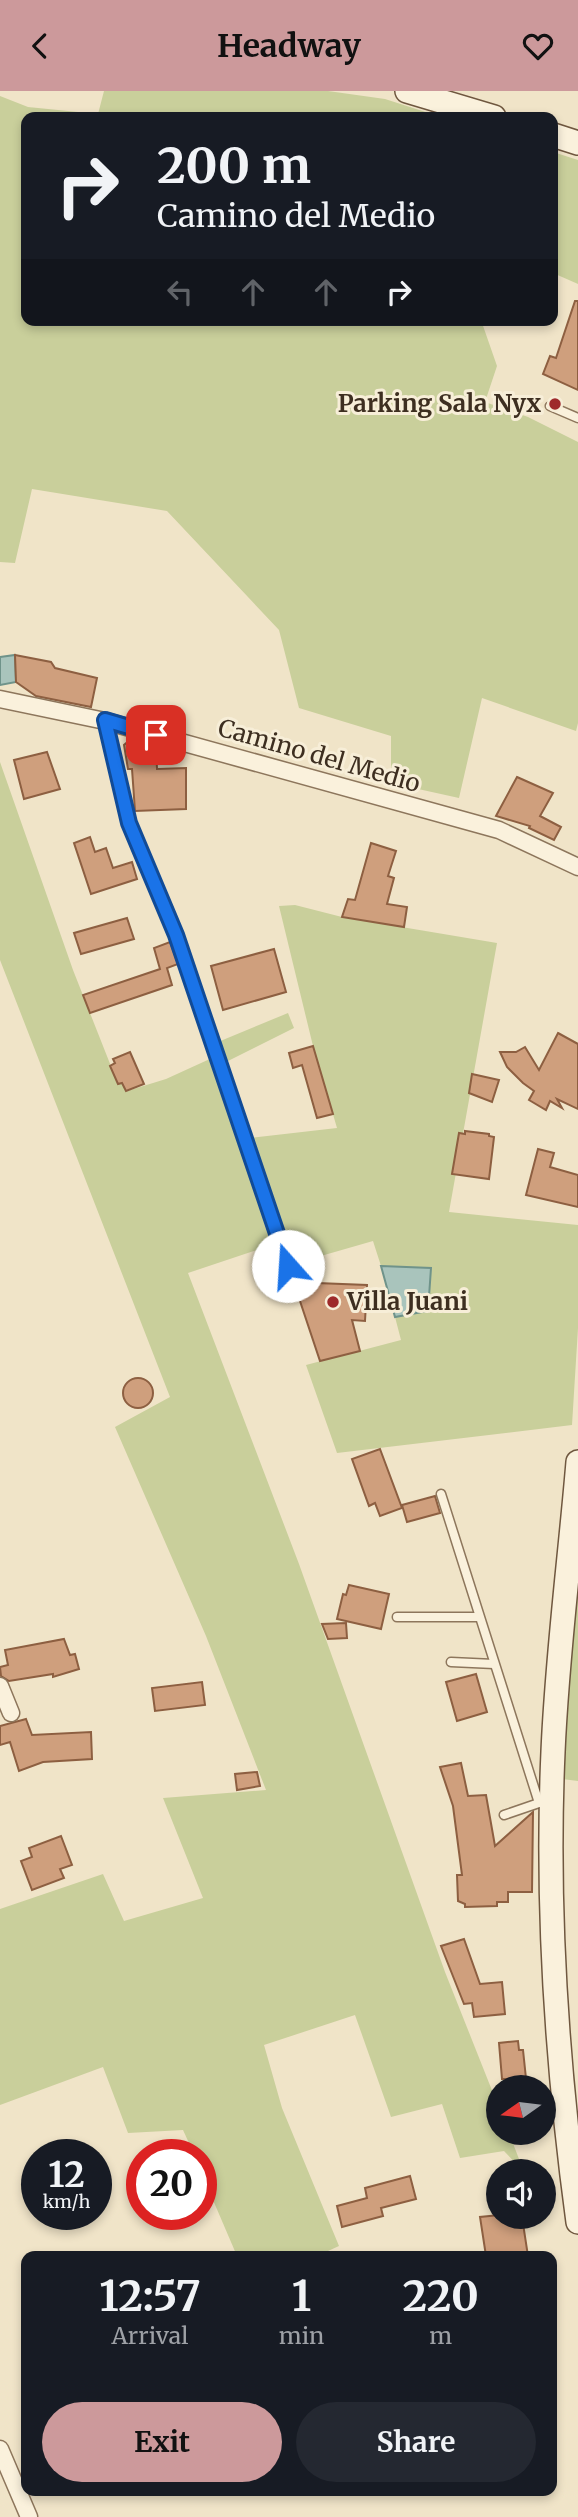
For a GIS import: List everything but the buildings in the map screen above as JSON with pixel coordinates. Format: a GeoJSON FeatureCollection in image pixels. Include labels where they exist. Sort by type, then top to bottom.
{"type":"FeatureCollection","features":[{"type":"Feature","properties":{"kind":"main road"},"geometry":{"type":"LineString","coordinates":[[407,91],[477,112]]}},
{"type":"Feature","properties":{"kind":"main road"},"geometry":{"type":"LineString","coordinates":[[558,137],[578,143]]}},
{"type":"Feature","properties":{"kind":"main road"},"geometry":{"type":"LineString","coordinates":[[578,1462],[553,1751],[546,1803],[554,1967],[578,2222]]}},
{"type":"Feature","properties":{"kind":"street","name":"Camino del Medio"},"geometry":{"type":"LineString","coordinates":[[0,699],[105,720],[499,830],[578,867]]}},
{"type":"Feature","properties":{"kind":"street"},"geometry":{"type":"LineString","coordinates":[[0,1686],[11,1713]]}},
{"type":"Feature","properties":{"kind":"street"},"geometry":{"type":"LineString","coordinates":[[0,2449],[29,2517]]}},
{"type":"Feature","properties":{"kind":"lane"},"geometry":{"type":"LineString","coordinates":[[550,406],[578,418]]}},
{"type":"Feature","properties":{"kind":"lane"},"geometry":{"type":"LineString","coordinates":[[105,720],[129,823],[185,961],[288,1266]]}},
{"type":"Feature","properties":{"kind":"lane"},"geometry":{"type":"LineString","coordinates":[[441,1494],[494,1664],[546,1803],[504,1815]]}},
{"type":"Feature","properties":{"kind":"lane"},"geometry":{"type":"LineString","coordinates":[[397,1617],[479,1617]]}},
{"type":"Feature","properties":{"kind":"lane"},"geometry":{"type":"LineString","coordinates":[[451,1662],[494,1664]]}},
{"type":"Feature","properties":{"kind":"green space"},"geometry":{"type":"Polygon","coordinates":[[[104,91],[328,91],[385,99],[425,112],[99,112],[104,91]]]}},
{"type":"Feature","properties":{"kind":"green space"},"geometry":{"type":"Polygon","coordinates":[[[0,96],[28,107],[78,112],[21,112],[21,326],[483,326],[497,366],[485,402],[528,417],[578,442],[576,731],[482,698],[459,798],[391,783],[391,736],[299,708],[279,630],[167,511],[32,489],[15,563],[0,562],[0,96]]]}},
{"type":"Feature","properties":{"kind":"green space"},"geometry":{"type":"Polygon","coordinates":[[[558,154],[578,160],[578,284],[558,275],[558,154]]]}},
{"type":"Feature","properties":{"kind":"green space"},"geometry":{"type":"Polygon","coordinates":[[[0,762],[73,970],[118,1084],[122,1083],[127,1091],[166,1079],[212,1058],[275,1244],[188,1273],[299,1564],[445,1972],[486,2075],[486,2145],[514,2145],[519,2159],[512,2159],[504,2151],[460,2158],[442,2104],[391,2117],[355,2015],[264,2045],[282,2108],[339,2246],[328,2251],[235,2251],[217,2209],[217,2139],[187,2139],[183,2130],[128,2133],[103,2067],[0,2105],[0,1909],[103,1874],[124,1921],[203,1898],[163,1798],[266,1790],[206,1636],[115,1427],[170,1397],[0,960],[0,762]]]}},
{"type":"Feature","properties":{"kind":"green space"},"geometry":{"type":"Polygon","coordinates":[[[295,905],[342,917],[497,943],[449,1212],[578,1225],[578,1328],[572,1425],[337,1453],[306,1365],[401,1340],[395,1317],[428,1311],[431,1268],[381,1266],[373,1241],[293,1264],[250,1138],[337,1128],[313,1046],[279,906],[295,905]]]}},
{"type":"Feature","properties":{"kind":"green space"},"geometry":{"type":"Polygon","coordinates":[[[288,1013],[294,1028],[224,1063],[218,1042],[288,1013]]]}},
{"type":"Feature","properties":{"kind":"green space"},"geometry":{"type":"Polygon","coordinates":[[[578,1577],[578,1781],[562,1779],[578,1577]]]}},
{"type":"Feature","properties":{"kind":"water"},"geometry":{"type":"Polygon","coordinates":[[[15,655],[16,682],[0,685],[0,657],[15,655]]]}},
{"type":"Feature","properties":{"kind":"water"},"geometry":{"type":"Polygon","coordinates":[[[381,1266],[431,1268],[428,1311],[395,1317],[381,1266]]]}},
{"type":"Feature","properties":{"kind":"place","name":"Parking Sala Nyx"},"geometry":{"type":"Point","coordinates":[555,404]}},
{"type":"Feature","properties":{"kind":"place","name":"Villa Juani"},"geometry":{"type":"Point","coordinates":[333,1302]}},
{"type":"Feature","properties":{"kind":"route"},"geometry":{"type":"LineString","coordinates":[[156,735],[105,720],[129,823],[176,935],[288,1266]]}}]}
